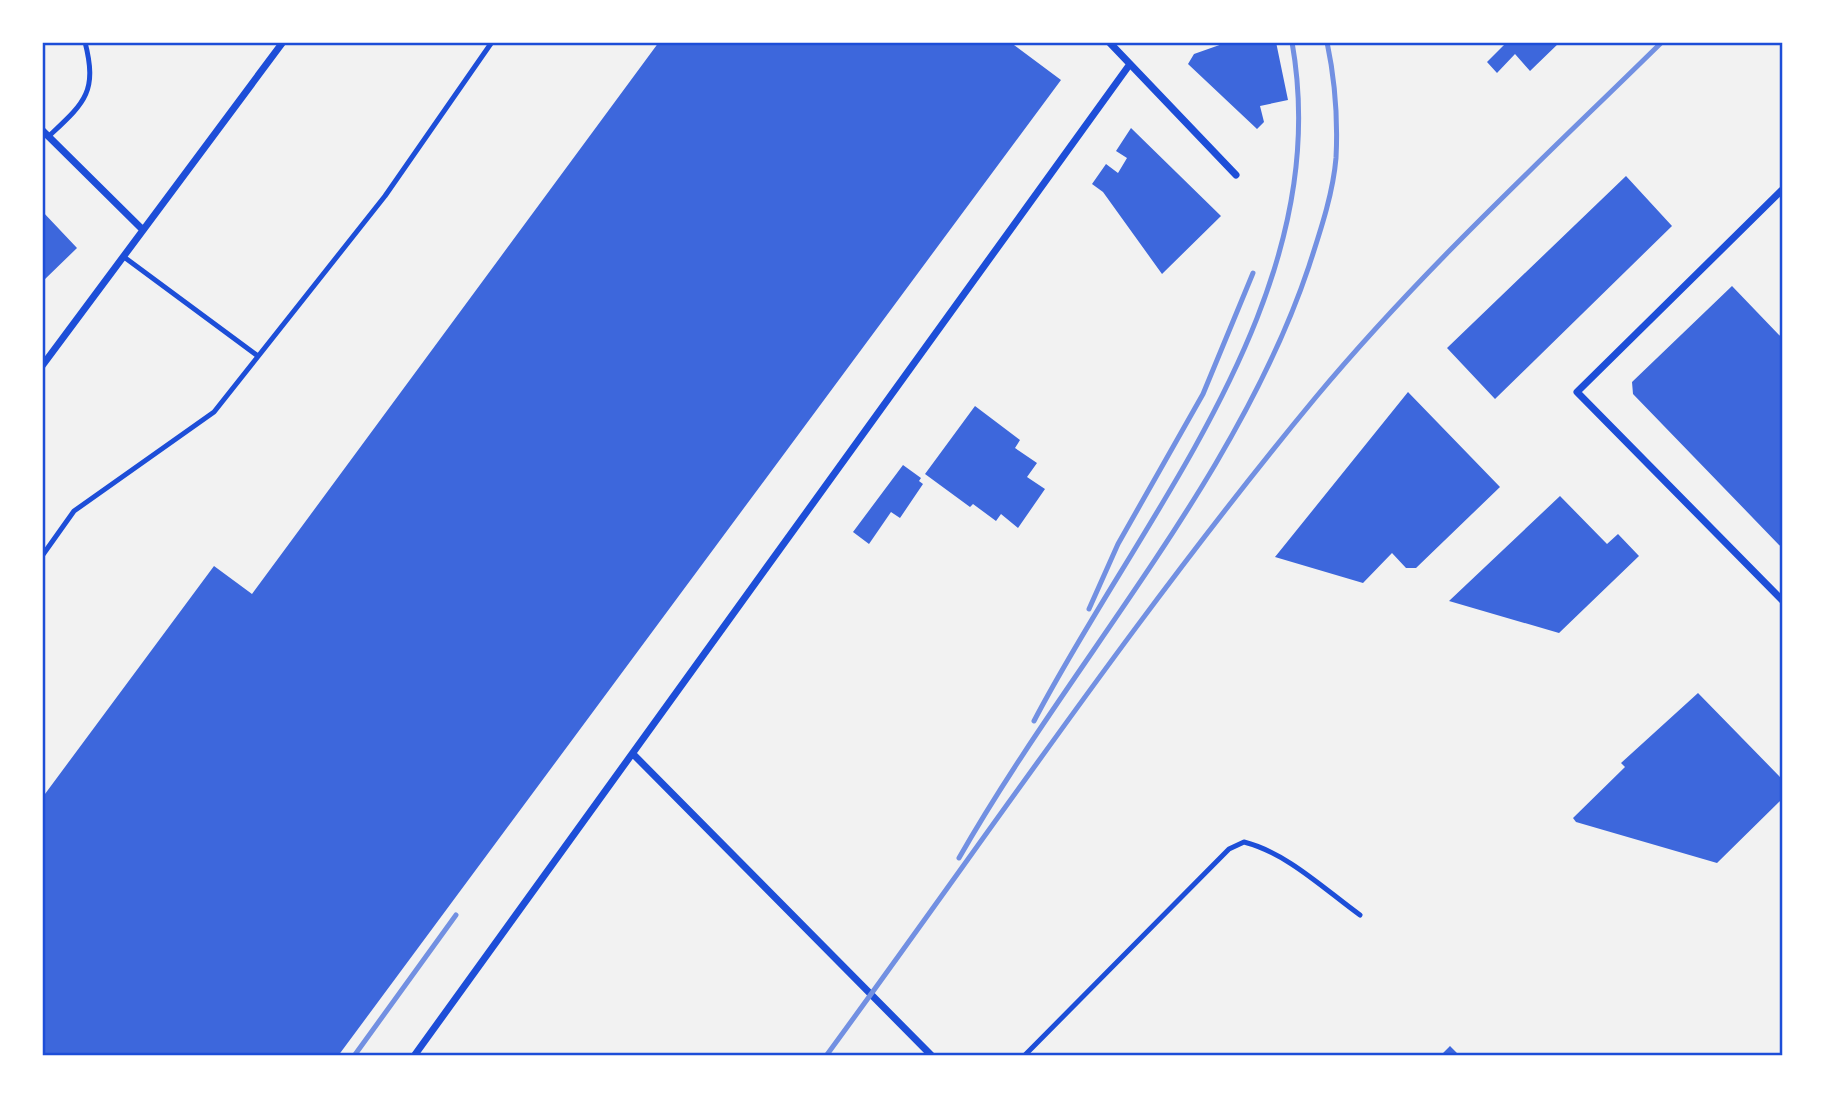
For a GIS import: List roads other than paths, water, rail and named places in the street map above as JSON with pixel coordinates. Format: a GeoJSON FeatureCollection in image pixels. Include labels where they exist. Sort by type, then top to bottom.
{"type":"FeatureCollection","features":[{"type":"Feature","properties":{"kind":"street"},"geometry":{"type":"LineString","coordinates":[[42,366],[283,42]]}},
{"type":"Feature","properties":{"kind":"street"},"geometry":{"type":"LineString","coordinates":[[1109,42],[1236,175]]}},
{"type":"Feature","properties":{"kind":"street"},"geometry":{"type":"LineString","coordinates":[[414,1056],[634,755],[1130,64]]}},
{"type":"Feature","properties":{"kind":"street"},"geometry":{"type":"LineString","coordinates":[[42,130],[143,230]]}},
{"type":"Feature","properties":{"kind":"street"},"geometry":{"type":"LineString","coordinates":[[1783,189],[1577,392],[1783,601]]}},
{"type":"Feature","properties":{"kind":"street"},"geometry":{"type":"LineString","coordinates":[[634,755],[932,1056]]}},
{"type":"Feature","properties":{"kind":"lane"},"geometry":{"type":"LineString","coordinates":[[48,137],[83,104],[92,71],[85,42]]}},
{"type":"Feature","properties":{"kind":"lane"},"geometry":{"type":"LineString","coordinates":[[42,556],[75,511],[214,412],[385,196],[492,42]]}},
{"type":"Feature","properties":{"kind":"lane"},"geometry":{"type":"LineString","coordinates":[[124,257],[258,356]]}},
{"type":"Feature","properties":{"kind":"lane"},"geometry":{"type":"LineString","coordinates":[[1024,1056],[1229,849],[1244,842],[1281,858],[1360,915]]}},
{"type":"Feature","properties":{"kind":"railway"},"geometry":{"type":"LineString","coordinates":[[1034,721],[1221,398],[1259,313],[1286,226],[1298,136],[1292,42]]}},
{"type":"Feature","properties":{"kind":"railway"},"geometry":{"type":"LineString","coordinates":[[959,858],[1003,785],[1196,495],[1240,421],[1278,345],[1309,266],[1332,185],[1337,143],[1336,114],[1327,42]]}},
{"type":"Feature","properties":{"kind":"railway"},"geometry":{"type":"LineString","coordinates":[[826,1056],[1127,640],[1188,558],[1316,397],[1441,259],[1662,42]]}},
{"type":"Feature","properties":{"kind":"railway"},"geometry":{"type":"LineString","coordinates":[[1089,609],[1118,544],[1203,394],[1253,273]]}},
{"type":"Feature","properties":{"kind":"railway"},"geometry":{"type":"LineString","coordinates":[[354,1056],[456,915]]}}]}
